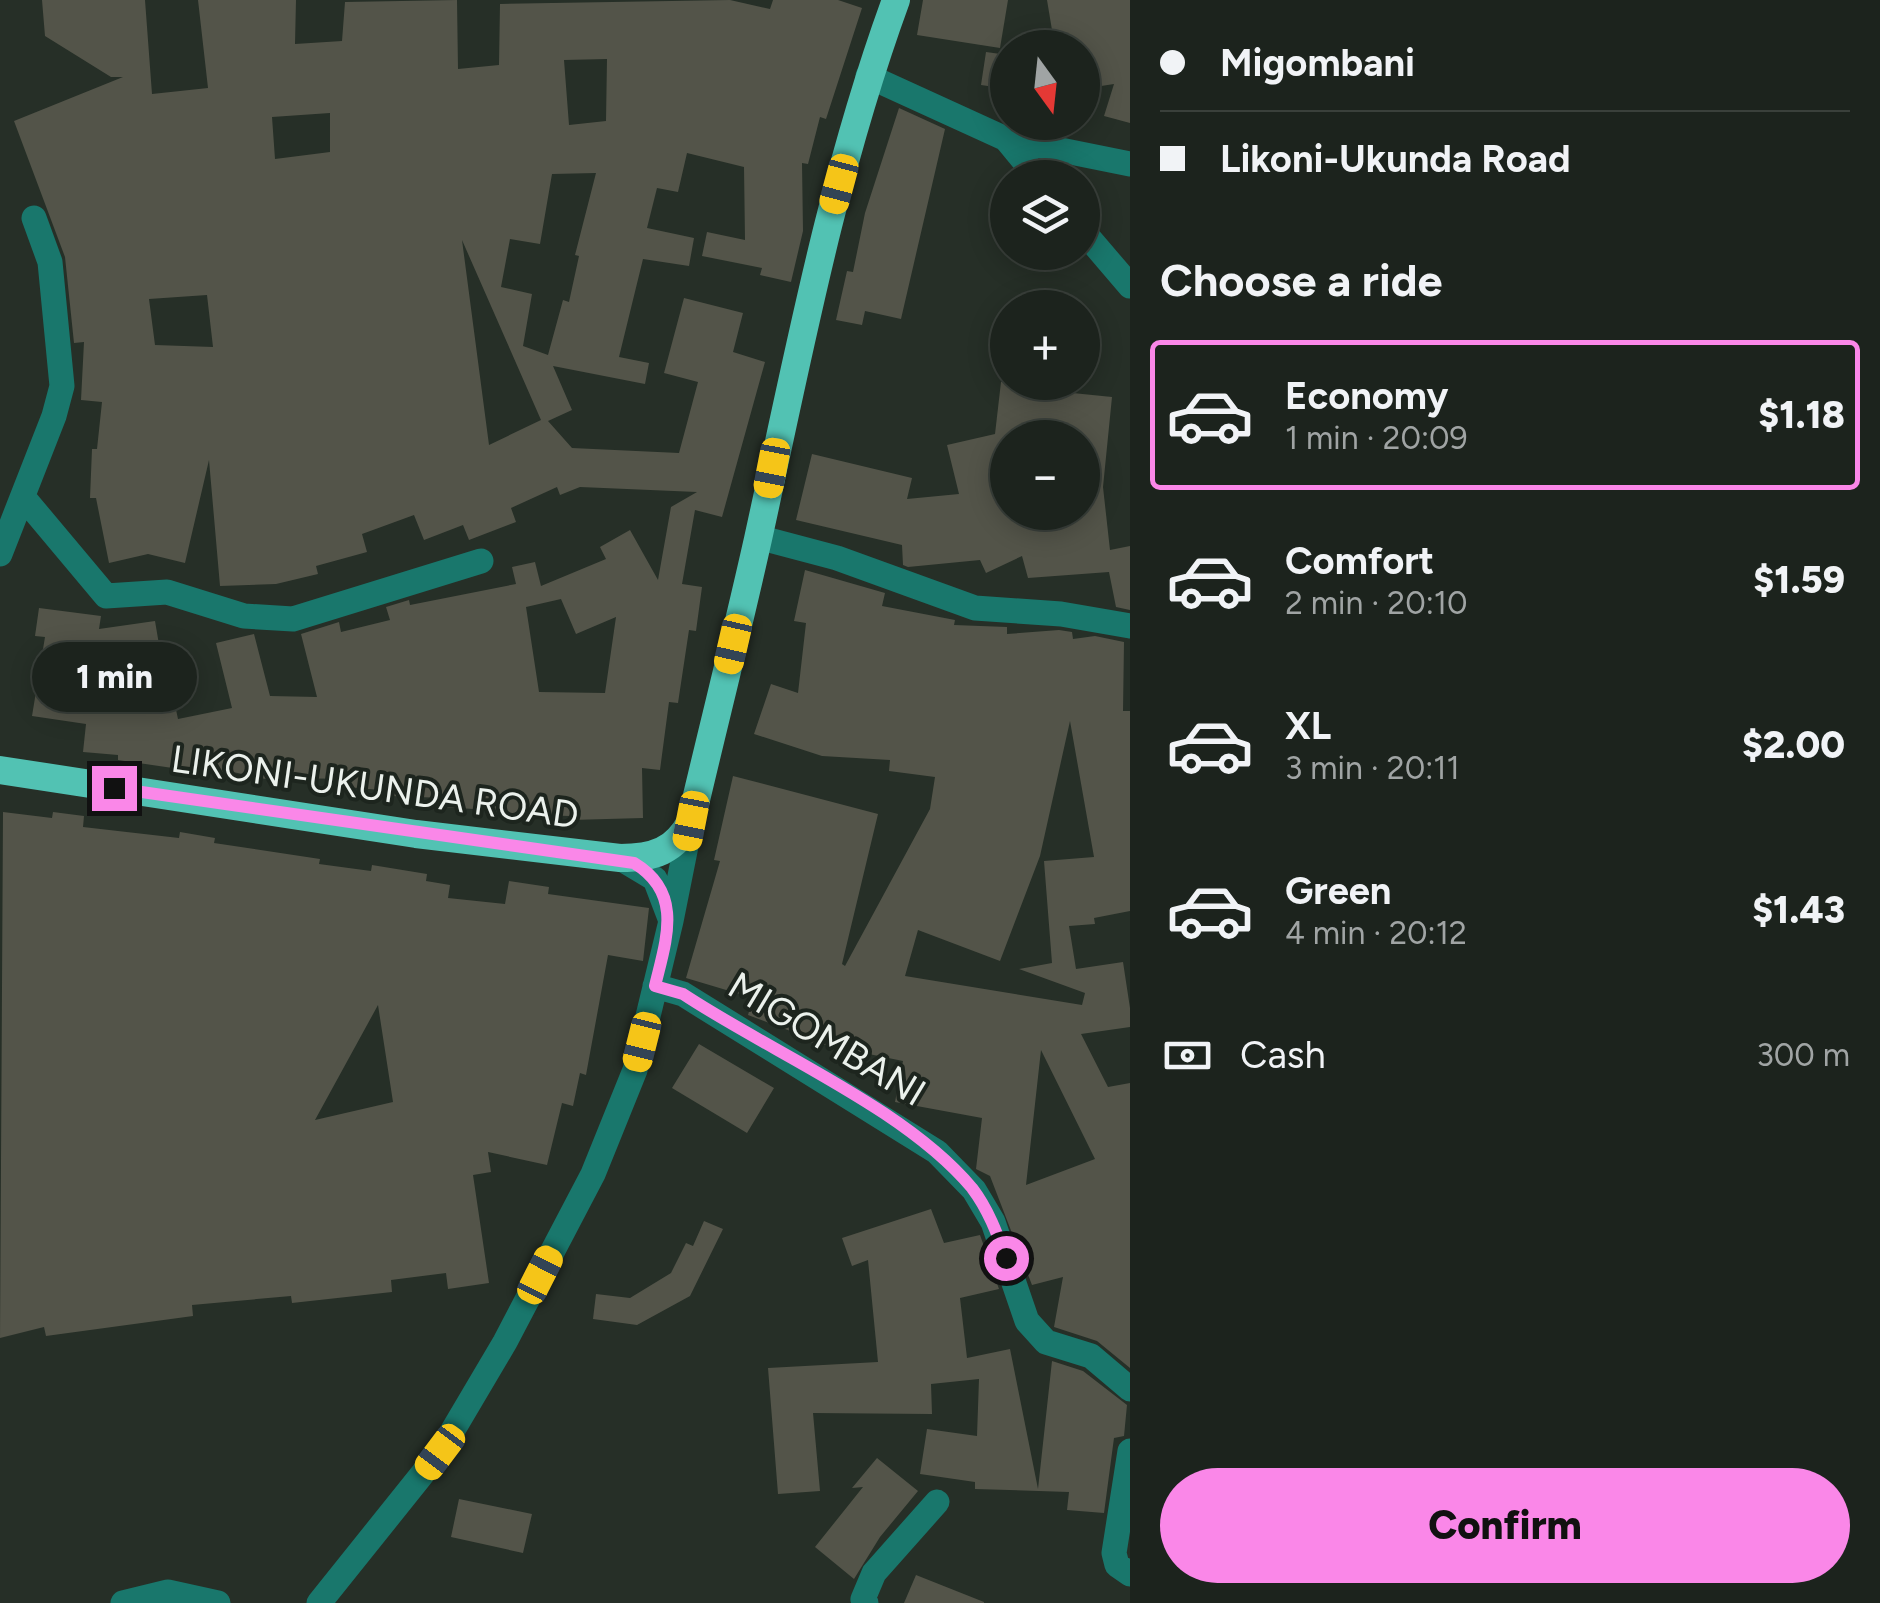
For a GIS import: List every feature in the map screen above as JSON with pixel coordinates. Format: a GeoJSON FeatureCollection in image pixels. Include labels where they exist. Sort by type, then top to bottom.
{"type":"FeatureCollection","features":[{"type":"Feature","properties":{"kind":"highway"},"geometry":{"type":"LineString","coordinates":[[691,821],[758,538],[801,330],[868,76],[896,0]]}},
{"type":"Feature","properties":{"kind":"highway","name":"LIKONI-UKUNDA ROAD"},"geometry":{"type":"LineString","coordinates":[[0,770],[416,834],[620,858],[654,856],[670,848],[691,821]]}},
{"type":"Feature","properties":{"kind":"street"},"geometry":{"type":"LineString","coordinates":[[868,76],[990,132]]}},
{"type":"Feature","properties":{"kind":"street"},"geometry":{"type":"LineString","coordinates":[[1007,140],[1023,160]]}},
{"type":"Feature","properties":{"kind":"street"},"geometry":{"type":"LineString","coordinates":[[1011,140],[1130,164]]}},
{"type":"Feature","properties":{"kind":"street"},"geometry":{"type":"LineString","coordinates":[[0,554],[62,386],[50,262],[34,218]]}},
{"type":"Feature","properties":{"kind":"street"},"geometry":{"type":"LineString","coordinates":[[1100,251],[1130,286]]}},
{"type":"Feature","properties":{"kind":"street"},"geometry":{"type":"LineString","coordinates":[[22,497],[106,596],[167,592],[264,619],[293,619],[328,610],[481,560]]}},
{"type":"Feature","properties":{"kind":"street"},"geometry":{"type":"LineString","coordinates":[[758,538],[876,570],[914,588],[975,608],[1062,614],[1130,626]]}},
{"type":"Feature","properties":{"kind":"street"},"geometry":{"type":"LineString","coordinates":[[320,1603],[440,1452],[505,1342],[616,1123],[635,1070],[691,821]]}},
{"type":"Feature","properties":{"kind":"street"},"geometry":{"type":"LineString","coordinates":[[620,858],[655,879],[671,922]]}},
{"type":"Feature","properties":{"kind":"street","name":"MIGOMBANI"},"geometry":{"type":"LineString","coordinates":[[655,986],[683,994],[937,1152],[974,1190],[993,1222],[1027,1321],[1046,1342],[1091,1356],[1130,1389]]}},
{"type":"Feature","properties":{"kind":"street"},"geometry":{"type":"LineString","coordinates":[[1130,1451],[1114,1553],[1117,1566],[1130,1574]]}},
{"type":"Feature","properties":{"kind":"street"},"geometry":{"type":"LineString","coordinates":[[866,1603],[863,1599],[874,1572],[937,1502]]}},
{"type":"Feature","properties":{"kind":"street"},"geometry":{"type":"LineString","coordinates":[[122,1603],[168,1592],[218,1603]]}},
{"type":"Feature","properties":{"kind":"building"},"geometry":{"type":"Polygon","coordinates":[[[42,0],[145,0],[152,94],[208,88],[198,0],[296,0],[295,44],[342,41],[345,2],[457,0],[458,69],[499,65],[500,4],[730,0],[770,9],[773,0],[838,0],[862,8],[826,119],[820,117],[808,164],[802,163],[803,231],[791,282],[760,275],[762,268],[702,256],[707,232],[745,240],[744,167],[687,153],[678,192],[657,188],[647,228],[694,238],[689,266],[643,259],[619,357],[649,363],[645,384],[553,366],[572,410],[548,421],[572,448],[679,453],[698,382],[664,373],[684,298],[743,313],[733,352],[765,362],[722,517],[695,510],[682,584],[702,587],[696,631],[689,630],[678,703],[669,702],[660,770],[642,768],[643,818],[571,820],[571,816],[488,814],[488,810],[444,807],[445,798],[391,796],[391,791],[347,787],[348,779],[287,778],[289,784],[233,772],[234,777],[118,760],[118,755],[83,752],[86,724],[32,716],[45,637],[35,636],[39,608],[101,616],[99,629],[155,621],[178,719],[232,708],[216,643],[254,634],[270,696],[317,697],[301,634],[339,622],[341,632],[390,620],[386,607],[409,600],[410,605],[516,584],[512,567],[535,562],[541,586],[606,559],[600,547],[630,530],[658,580],[671,507],[697,492],[580,487],[560,495],[557,487],[511,508],[516,522],[469,540],[463,525],[424,540],[414,515],[362,534],[367,552],[316,566],[318,574],[276,584],[220,586],[209,460],[185,563],[148,554],[109,563],[96,498],[90,498],[92,449],[97,449],[102,402],[81,400],[84,342],[74,343],[65,257],[14,121],[123,77],[111,77],[45,36],[42,0]],[[607,59],[564,60],[569,125],[606,121],[607,59]],[[330,113],[272,117],[275,159],[330,152],[330,113]],[[596,173],[552,174],[540,244],[510,239],[501,287],[532,294],[523,346],[548,355],[563,300],[569,302],[579,256],[575,255],[596,173]],[[462,240],[489,445],[541,420],[462,240]],[[207,295],[149,299],[155,345],[213,347],[207,295]],[[561,599],[526,607],[539,692],[605,693],[616,617],[576,634],[561,599]]]}},
{"type":"Feature","properties":{"kind":"building"},"geometry":{"type":"Polygon","coordinates":[[[923,0],[1008,0],[1003,30],[990,30],[990,46],[917,35],[923,0]]]}},
{"type":"Feature","properties":{"kind":"building"},"geometry":{"type":"Polygon","coordinates":[[[1047,0],[1130,0],[1130,123],[1104,116],[1114,84],[1100,86],[1100,30],[1052,30],[1047,0]]]}},
{"type":"Feature","properties":{"kind":"building"},"geometry":{"type":"Polygon","coordinates":[[[986,52],[990,53],[990,86],[981,85],[986,52]]]}},
{"type":"Feature","properties":{"kind":"building"},"geometry":{"type":"Polygon","coordinates":[[[899,108],[945,129],[901,319],[865,311],[862,325],[836,320],[847,271],[853,272],[865,213],[899,108]]]}},
{"type":"Feature","properties":{"kind":"building"},"geometry":{"type":"Polygon","coordinates":[[[1112,397],[1103,487],[1110,550],[1130,546],[1130,610],[1116,607],[1109,572],[1028,578],[1022,556],[986,573],[980,560],[908,567],[903,565],[902,545],[796,520],[812,454],[912,478],[907,499],[959,494],[947,445],[990,435],[990,530],[1100,530],[1100,420],[997,420],[999,400],[1112,397]]]}},
{"type":"Feature","properties":{"kind":"building"},"geometry":{"type":"Polygon","coordinates":[[[805,570],[885,593],[882,606],[955,620],[954,625],[1007,627],[1007,634],[1059,630],[1072,632],[1073,639],[1095,636],[1124,642],[1123,711],[1130,711],[1130,911],[1094,918],[1095,924],[1069,926],[1076,969],[1123,962],[1130,1008],[1130,1027],[1081,1034],[1108,1087],[1130,1083],[1130,1368],[1097,1341],[1054,1327],[1063,1277],[1032,1285],[990,1176],[976,1169],[982,1118],[895,1102],[903,1061],[800,1040],[801,1035],[748,1015],[753,998],[686,978],[720,861],[714,860],[733,776],[878,814],[842,964],[845,966],[930,809],[935,777],[889,771],[890,760],[822,756],[754,734],[771,684],[798,693],[806,623],[794,621],[805,570]],[[1070,721],[1040,856],[1000,961],[918,930],[905,976],[1082,1005],[1085,993],[1019,969],[1052,963],[1044,861],[1094,857],[1070,721]],[[1041,1050],[1026,1185],[1095,1159],[1041,1050]]]}},
{"type":"Feature","properties":{"kind":"building"},"geometry":{"type":"Polygon","coordinates":[[[3,812],[52,818],[53,812],[84,816],[83,827],[179,838],[180,832],[215,838],[214,843],[320,859],[319,864],[371,871],[372,865],[427,874],[426,881],[450,885],[448,898],[505,904],[509,881],[549,887],[548,894],[649,908],[643,961],[608,955],[586,1075],[580,1073],[573,1106],[562,1103],[547,1165],[488,1152],[491,1172],[473,1175],[489,1283],[448,1289],[446,1273],[391,1280],[392,1292],[292,1303],[291,1296],[192,1305],[193,1316],[46,1336],[44,1327],[0,1338],[3,812]],[[378,1005],[315,1120],[393,1102],[378,1005]]]}},
{"type":"Feature","properties":{"kind":"building"},"geometry":{"type":"Polygon","coordinates":[[[699,1044],[774,1088],[747,1133],[672,1088],[699,1044]]]}},
{"type":"Feature","properties":{"kind":"building"},"geometry":{"type":"Polygon","coordinates":[[[931,1209],[944,1243],[980,1235],[999,1289],[960,1298],[967,1358],[1010,1349],[1038,1489],[1052,1361],[1083,1371],[1127,1405],[1124,1436],[1114,1438],[1104,1513],[1067,1510],[1069,1492],[975,1489],[975,1482],[920,1474],[927,1429],[977,1436],[979,1379],[931,1384],[932,1414],[813,1413],[820,1491],[778,1494],[768,1368],[878,1362],[868,1260],[852,1266],[842,1238],[931,1209]]]}},
{"type":"Feature","properties":{"kind":"building"},"geometry":{"type":"Polygon","coordinates":[[[704,1221],[723,1229],[690,1296],[637,1325],[593,1319],[596,1294],[630,1298],[671,1273],[686,1243],[693,1246],[704,1221]]]}},
{"type":"Feature","properties":{"kind":"building"},"geometry":{"type":"Polygon","coordinates":[[[877,1458],[918,1491],[880,1537],[854,1579],[815,1547],[863,1487],[852,1488],[877,1458]]]}},
{"type":"Feature","properties":{"kind":"building"},"geometry":{"type":"Polygon","coordinates":[[[459,1499],[532,1514],[523,1553],[451,1537],[459,1499]]]}},
{"type":"Feature","properties":{"kind":"building"},"geometry":{"type":"Polygon","coordinates":[[[916,1575],[984,1602],[984,1603],[904,1603],[916,1575]]]}},
{"type":"Feature","properties":{"kind":"route"},"geometry":{"type":"LineString","coordinates":[[114,788],[634,863],[655,879],[671,922],[655,986],[683,994],[880,1113],[937,1152],[974,1190],[993,1222],[1006,1258]]}}]}
